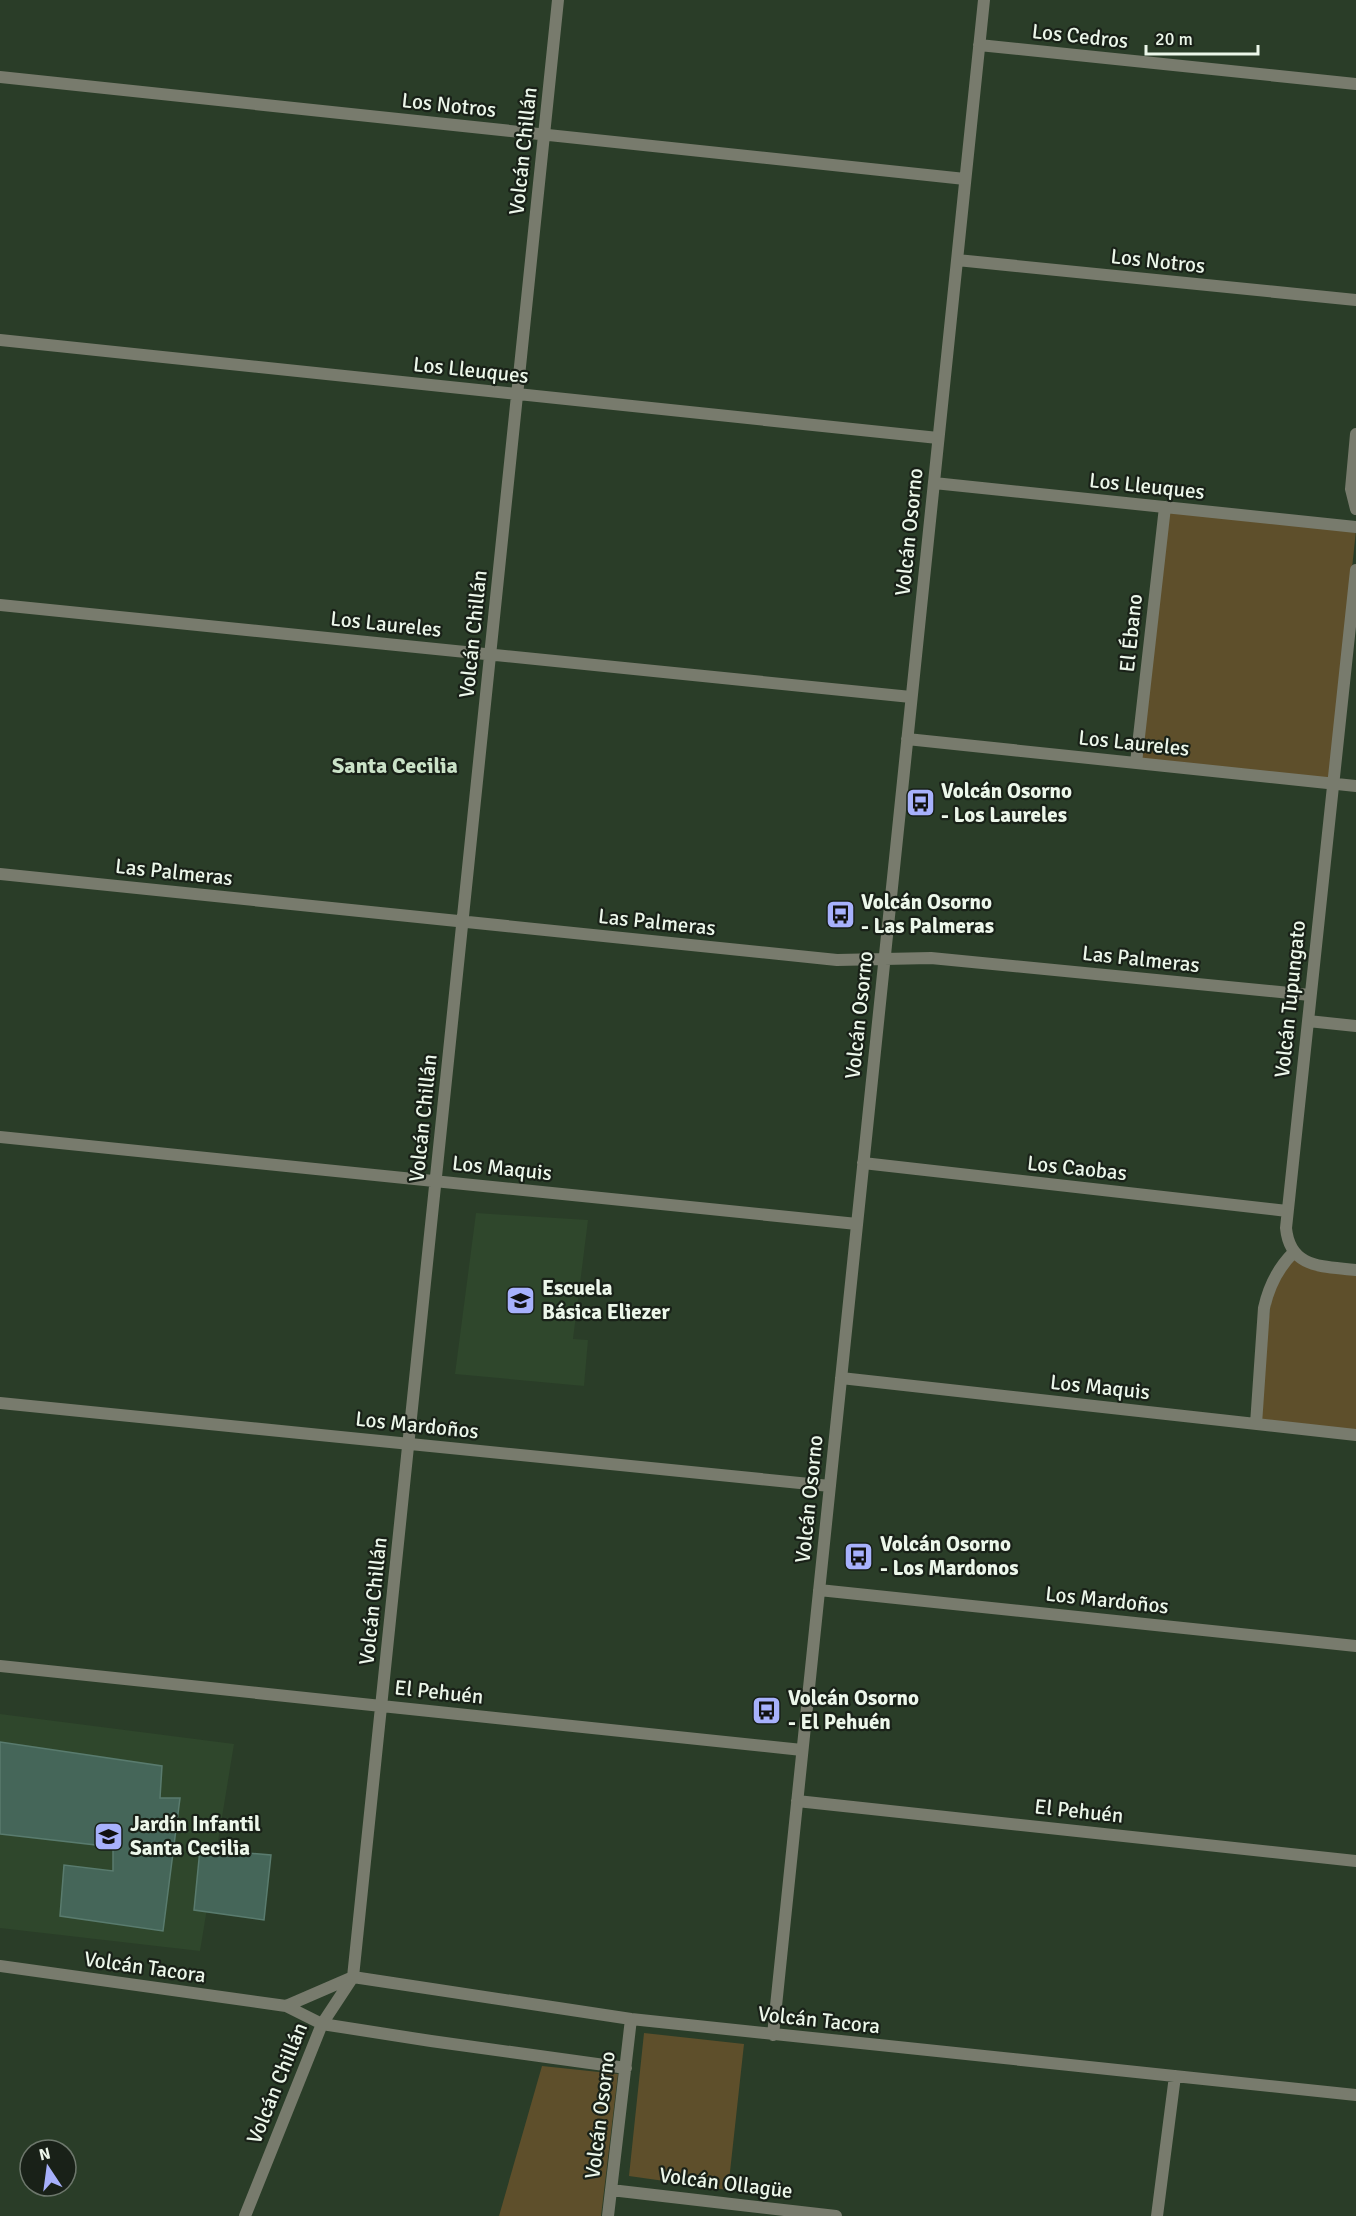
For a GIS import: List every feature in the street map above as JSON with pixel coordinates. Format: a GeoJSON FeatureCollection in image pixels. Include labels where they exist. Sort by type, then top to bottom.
{"type":"FeatureCollection","features":[{"type":"Feature","properties":{"kind":"street","name":"Volcán Chillán"},"geometry":{"type":"LineString","coordinates":[[245,2216],[322,2024],[353,1977],[558,0]]}},
{"type":"Feature","properties":{"kind":"street","name":"Volcán Osorno"},"geometry":{"type":"LineString","coordinates":[[773,2035],[984,0]]}},
{"type":"Feature","properties":{"kind":"street","name":"Los Cedros"},"geometry":{"type":"LineString","coordinates":[[979,45],[1356,84]]}},
{"type":"Feature","properties":{"kind":"street","name":"Los Notros"},"geometry":{"type":"LineString","coordinates":[[0,77],[965,179]]}},
{"type":"Feature","properties":{"kind":"street","name":"Los Notros"},"geometry":{"type":"LineString","coordinates":[[957,260],[1356,300]]}},
{"type":"Feature","properties":{"kind":"street","name":"Los Lleuques"},"geometry":{"type":"LineString","coordinates":[[0,340],[938,438]]}},
{"type":"Feature","properties":{"kind":"street"},"geometry":{"type":"LineString","coordinates":[[1356,434],[1351,489],[1356,510]]}},
{"type":"Feature","properties":{"kind":"street","name":"Los Lleuques"},"geometry":{"type":"LineString","coordinates":[[933,483],[1356,527]]}},
{"type":"Feature","properties":{"kind":"street","name":"El Ébano"},"geometry":{"type":"LineString","coordinates":[[1136,763],[1165,507]]}},
{"type":"Feature","properties":{"kind":"street","name":"Volcán Tupungato"},"geometry":{"type":"LineString","coordinates":[[1293,1253],[1287,1241],[1287,1210],[1356,570]]}},
{"type":"Feature","properties":{"kind":"street","name":"Los Laureles"},"geometry":{"type":"LineString","coordinates":[[0,605],[911,697]]}},
{"type":"Feature","properties":{"kind":"street","name":"Los Laureles"},"geometry":{"type":"LineString","coordinates":[[907,739],[1356,786]]}},
{"type":"Feature","properties":{"kind":"street","name":"Las Palmeras"},"geometry":{"type":"LineString","coordinates":[[0,873],[837,960],[931,958],[1311,995]]}},
{"type":"Feature","properties":{"kind":"street"},"geometry":{"type":"LineString","coordinates":[[1308,1021],[1356,1026]]}},
{"type":"Feature","properties":{"kind":"street","name":"Los Maquis"},"geometry":{"type":"LineString","coordinates":[[0,1137],[857,1224]]}},
{"type":"Feature","properties":{"kind":"street","name":"Los Caobas"},"geometry":{"type":"LineString","coordinates":[[863,1163],[1287,1210]]}},
{"type":"Feature","properties":{"kind":"street"},"geometry":{"type":"LineString","coordinates":[[1256,1424],[1264,1308],[1268,1292],[1282,1264],[1293,1253],[1304,1261],[1317,1265],[1356,1270]]}},
{"type":"Feature","properties":{"kind":"street","name":"Los Maquis"},"geometry":{"type":"LineString","coordinates":[[841,1378],[1356,1435]]}},
{"type":"Feature","properties":{"kind":"street","name":"Los Mardoños"},"geometry":{"type":"LineString","coordinates":[[0,1403],[830,1486]]}},
{"type":"Feature","properties":{"kind":"street","name":"Los Mardoños"},"geometry":{"type":"LineString","coordinates":[[819,1590],[1356,1646]]}},
{"type":"Feature","properties":{"kind":"street","name":"El Pehuén"},"geometry":{"type":"LineString","coordinates":[[0,1666],[802,1750]]}},
{"type":"Feature","properties":{"kind":"street","name":"El Pehuén"},"geometry":{"type":"LineString","coordinates":[[797,1801],[1356,1861]]}},
{"type":"Feature","properties":{"kind":"street","name":"Volcán Tacora"},"geometry":{"type":"LineString","coordinates":[[0,1966],[286,2006],[322,2024],[626,2068]]}},
{"type":"Feature","properties":{"kind":"street"},"geometry":{"type":"LineString","coordinates":[[286,2006],[353,1977]]}},
{"type":"Feature","properties":{"kind":"street","name":"Volcán Tacora"},"geometry":{"type":"LineString","coordinates":[[353,1977],[631,2019],[1356,2095]]}},
{"type":"Feature","properties":{"kind":"street","name":"Volcán Osorno"},"geometry":{"type":"LineString","coordinates":[[608,2216],[631,2019]]}},
{"type":"Feature","properties":{"kind":"street"},"geometry":{"type":"LineString","coordinates":[[1157,2216],[1174,2076]]}},
{"type":"Feature","properties":{"kind":"street","name":"Volcán Ollagüe"},"geometry":{"type":"LineString","coordinates":[[611,2190],[836,2216]]}},
{"type":"Feature","properties":{"kind":"shaded area"},"geometry":{"type":"Polygon","coordinates":[[[1168,512],[1356,530],[1330,780],[1139,759],[1168,512]]]}},
{"type":"Feature","properties":{"kind":"shaded area","name":"Escuela Básica Eliezer"},"geometry":{"type":"Polygon","coordinates":[[[476,1213],[588,1220],[573,1339],[588,1340],[584,1386],[455,1374],[476,1213]]]}},
{"type":"Feature","properties":{"kind":"shaded area"},"geometry":{"type":"Polygon","coordinates":[[[1294,1258],[1315,1269],[1356,1274],[1356,1431],[1259,1420],[1271,1296],[1276,1282],[1294,1258]]]}},
{"type":"Feature","properties":{"kind":"shaded area","name":"Jardín Infantil Santa Cecilia"},"geometry":{"type":"Polygon","coordinates":[[[0,1714],[234,1744],[200,1951],[0,1928],[0,1714]]]}},
{"type":"Feature","properties":{"kind":"shaded area"},"geometry":{"type":"Polygon","coordinates":[[[644,2033],[744,2044],[728,2190],[629,2176],[644,2033]]]}},
{"type":"Feature","properties":{"kind":"shaded area"},"geometry":{"type":"Polygon","coordinates":[[[542,2066],[618,2074],[601,2216],[499,2216],[542,2066]]]}},
{"type":"Feature","properties":{"kind":"building"},"geometry":{"type":"Polygon","coordinates":[[[0,1742],[162,1766],[160,1798],[180,1798],[163,1931],[60,1916],[64,1865],[113,1871],[113,1847],[0,1834],[0,1742]]]}},
{"type":"Feature","properties":{"kind":"building"},"geometry":{"type":"Polygon","coordinates":[[[200,1849],[271,1855],[264,1920],[194,1910],[200,1849]]]}},
{"type":"Feature","properties":{"kind":"place","name":"Volcán Osorno - Los Laureles"},"geometry":{"type":"Point","coordinates":[920,803]}},
{"type":"Feature","properties":{"kind":"place","name":"Volcán Osorno - Las Palmeras"},"geometry":{"type":"Point","coordinates":[840,914]}},
{"type":"Feature","properties":{"kind":"place","name":"Escuela Básica Eliezer"},"geometry":{"type":"Point","coordinates":[521,1300]}},
{"type":"Feature","properties":{"kind":"place","name":"Volcán Osorno - Los Mardonos"},"geometry":{"type":"Point","coordinates":[859,1556]}},
{"type":"Feature","properties":{"kind":"place","name":"Volcán Osorno - El Pehuén"},"geometry":{"type":"Point","coordinates":[767,1710]}},
{"type":"Feature","properties":{"kind":"place","name":"Jardín Infantil Santa Cecilia"},"geometry":{"type":"Point","coordinates":[109,1836]}},
{"type":"Feature","properties":{"kind":"district","name":"Santa Cecilia"},"geometry":{"type":"Point","coordinates":[395,765]}}]}
